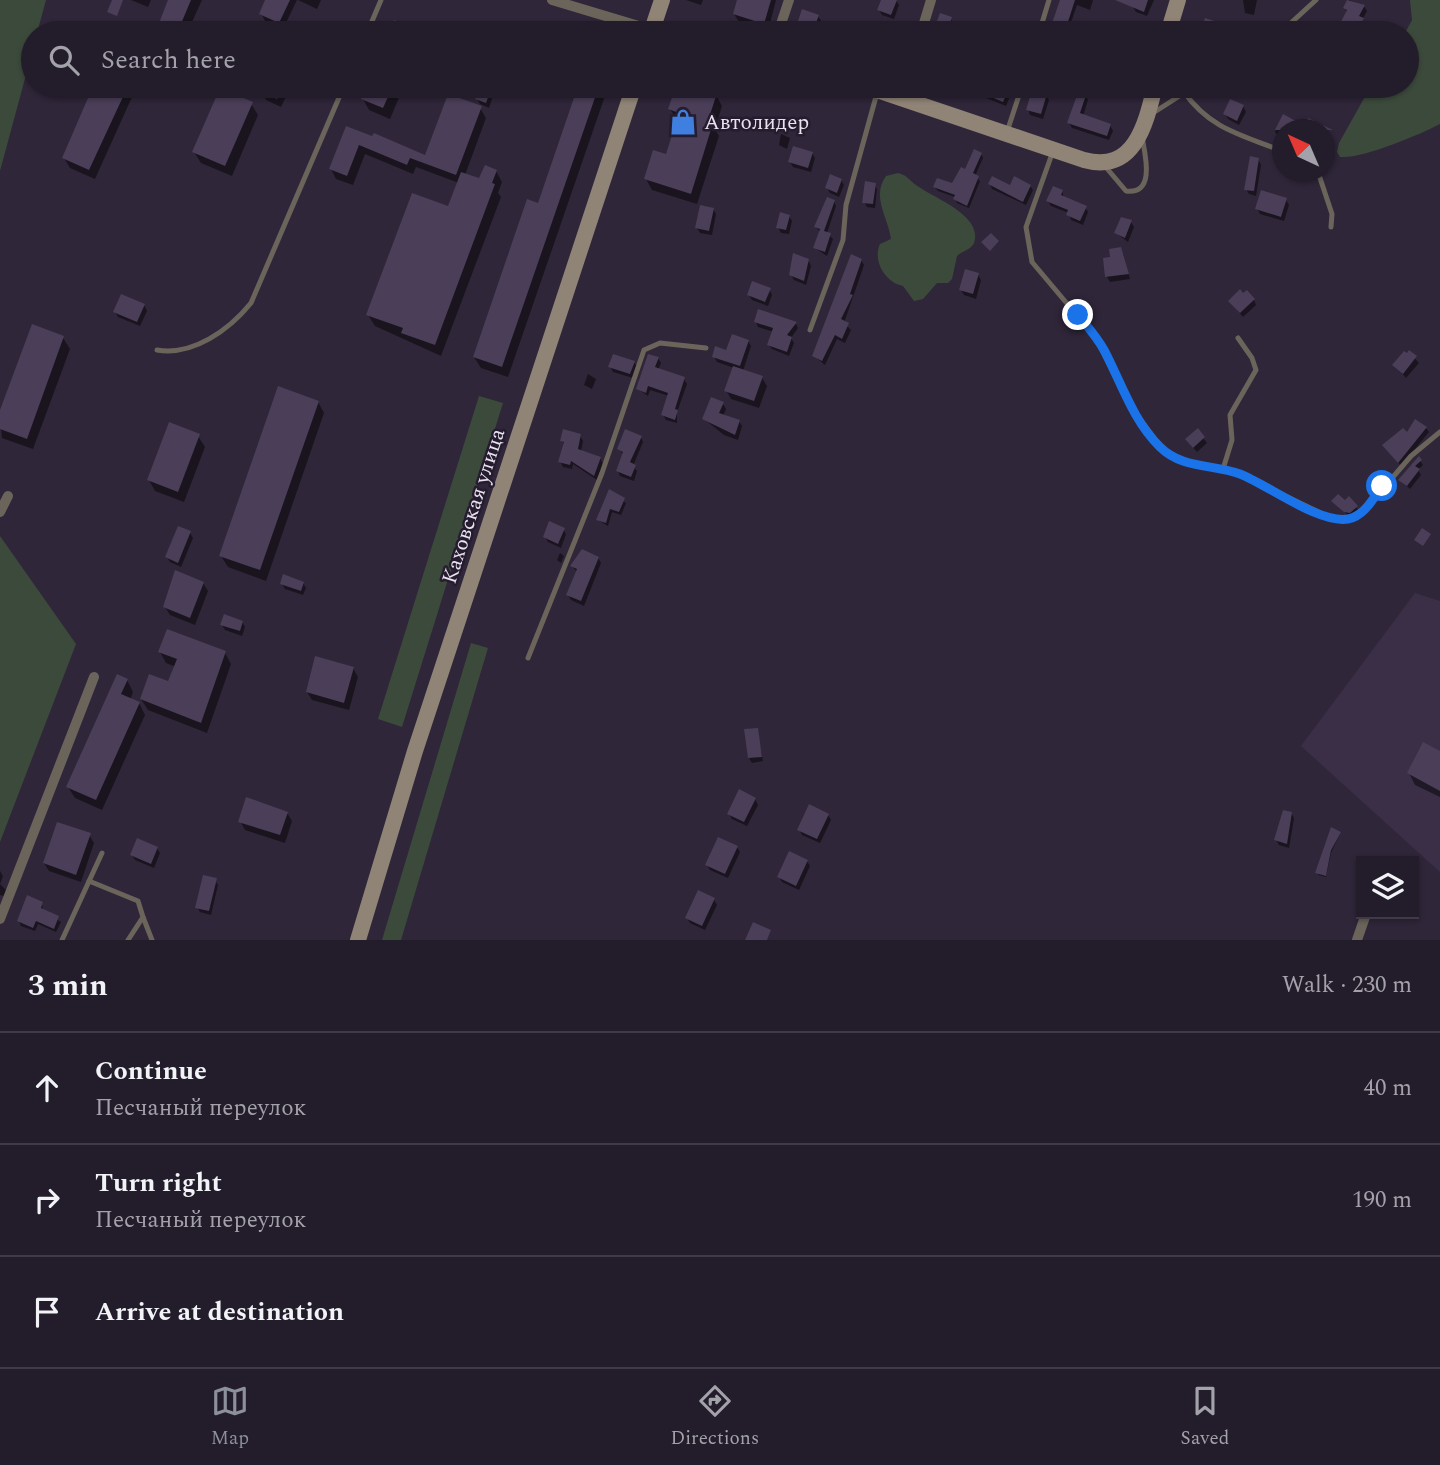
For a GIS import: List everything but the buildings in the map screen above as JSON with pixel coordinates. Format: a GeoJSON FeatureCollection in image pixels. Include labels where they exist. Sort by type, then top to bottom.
{"type":"FeatureCollection","features":[{"type":"Feature","properties":{"kind":"main road"},"geometry":{"type":"LineString","coordinates":[[659,21],[662,0]]}},
{"type":"Feature","properties":{"kind":"main road"},"geometry":{"type":"LineString","coordinates":[[1172,21],[1178,0]]}},
{"type":"Feature","properties":{"kind":"main road","name":"Каховская улица"},"geometry":{"type":"LineString","coordinates":[[358,940],[415,751],[630,98]]}},
{"type":"Feature","properties":{"kind":"main road"},"geometry":{"type":"LineString","coordinates":[[922,98],[1007,132],[1102,163],[1125,152],[1141,133],[1151,98]]}},
{"type":"Feature","properties":{"kind":"street"},"geometry":{"type":"LineString","coordinates":[[552,0],[621,21]]}},
{"type":"Feature","properties":{"kind":"street"},"geometry":{"type":"LineString","coordinates":[[782,21],[789,0]]}},
{"type":"Feature","properties":{"kind":"street"},"geometry":{"type":"LineString","coordinates":[[925,21],[931,0]]}},
{"type":"Feature","properties":{"kind":"street"},"geometry":{"type":"LineString","coordinates":[[0,512],[8,496]]}},
{"type":"Feature","properties":{"kind":"street"},"geometry":{"type":"LineString","coordinates":[[0,919],[94,677]]}},
{"type":"Feature","properties":{"kind":"street"},"geometry":{"type":"LineString","coordinates":[[1357,940],[1364,919]]}},
{"type":"Feature","properties":{"kind":"lane"},"geometry":{"type":"LineString","coordinates":[[372,21],[381,0]]}},
{"type":"Feature","properties":{"kind":"lane"},"geometry":{"type":"LineString","coordinates":[[1043,21],[1049,0]]}},
{"type":"Feature","properties":{"kind":"lane"},"geometry":{"type":"LineString","coordinates":[[1293,21],[1316,0]]}},
{"type":"Feature","properties":{"kind":"lane"},"geometry":{"type":"LineString","coordinates":[[157,350],[171,352],[193,347],[235,321],[251,303],[339,98]]}},
{"type":"Feature","properties":{"kind":"lane"},"geometry":{"type":"LineString","coordinates":[[810,330],[843,240],[846,205],[870,98]]}},
{"type":"Feature","properties":{"kind":"lane"},"geometry":{"type":"LineString","coordinates":[[1007,132],[1018,98]]}},
{"type":"Feature","properties":{"kind":"lane"},"geometry":{"type":"LineString","coordinates":[[1147,116],[1175,98]]}},
{"type":"Feature","properties":{"kind":"lane"},"geometry":{"type":"LineString","coordinates":[[1189,98],[1200,113],[1214,124],[1272,147]]}},
{"type":"Feature","properties":{"kind":"lane"},"geometry":{"type":"LineString","coordinates":[[1102,163],[1126,191],[1136,190],[1144,183],[1147,173],[1141,133]]}},
{"type":"Feature","properties":{"kind":"lane"},"geometry":{"type":"LineString","coordinates":[[1054,148],[1026,227],[1032,262],[1096,338],[1131,407],[1157,445],[1169,455],[1193,465],[1223,469],[1255,481],[1329,517],[1349,519],[1363,512],[1401,466],[1440,432]]}},
{"type":"Feature","properties":{"kind":"lane"},"geometry":{"type":"LineString","coordinates":[[1321,182],[1332,214],[1331,227]]}},
{"type":"Feature","properties":{"kind":"lane"},"geometry":{"type":"LineString","coordinates":[[1223,469],[1232,440],[1230,415],[1256,369],[1238,338]]}},
{"type":"Feature","properties":{"kind":"lane"},"geometry":{"type":"LineString","coordinates":[[528,658],[602,473],[644,350],[660,342],[706,348]]}},
{"type":"Feature","properties":{"kind":"lane"},"geometry":{"type":"LineString","coordinates":[[62,940],[102,853]]}},
{"type":"Feature","properties":{"kind":"lane"},"geometry":{"type":"LineString","coordinates":[[89,881],[133,898],[141,907],[152,940]]}},
{"type":"Feature","properties":{"kind":"lane"},"geometry":{"type":"LineString","coordinates":[[128,940],[143,917]]}},
{"type":"Feature","properties":{"kind":"shaded area"},"geometry":{"type":"Polygon","coordinates":[[[1415,593],[1440,601],[1440,872],[1301,746],[1415,593]]]}},
{"type":"Feature","properties":{"kind":"green space"},"geometry":{"type":"Polygon","coordinates":[[[0,0],[46,0],[40,21],[21,21],[21,93],[0,171],[0,0]]]}},
{"type":"Feature","properties":{"kind":"green space"},"geometry":{"type":"Polygon","coordinates":[[[1410,0],[1440,0],[1440,124],[1376,150],[1340,157],[1337,152],[1339,143],[1364,98],[1419,98],[1419,21],[1412,20],[1410,0]]]}},
{"type":"Feature","properties":{"kind":"green space"},"geometry":{"type":"Polygon","coordinates":[[[898,173],[954,208],[971,224],[975,233],[973,245],[957,256],[952,279],[948,283],[937,283],[923,299],[914,301],[903,286],[886,276],[878,257],[880,244],[891,239],[880,192],[886,176],[898,173]]]}},
{"type":"Feature","properties":{"kind":"green space"},"geometry":{"type":"Polygon","coordinates":[[[479,396],[503,403],[402,727],[378,719],[479,396]]]}},
{"type":"Feature","properties":{"kind":"green space"},"geometry":{"type":"Polygon","coordinates":[[[0,536],[76,644],[0,842],[0,536]]]}},
{"type":"Feature","properties":{"kind":"green space"},"geometry":{"type":"Polygon","coordinates":[[[471,643],[488,648],[401,940],[382,940],[471,643]]]}},
{"type":"Feature","properties":{"kind":"place","name":"Автолидер"},"geometry":{"type":"Point","coordinates":[683,122]}},
{"type":"Feature","properties":{"kind":"route"},"geometry":{"type":"LineString","coordinates":[[1078,315],[1103,348],[1141,423],[1157,445],[1169,455],[1193,465],[1240,474],[1304,506],[1329,517],[1342,519],[1349,519],[1363,512],[1382,486]]}}]}
